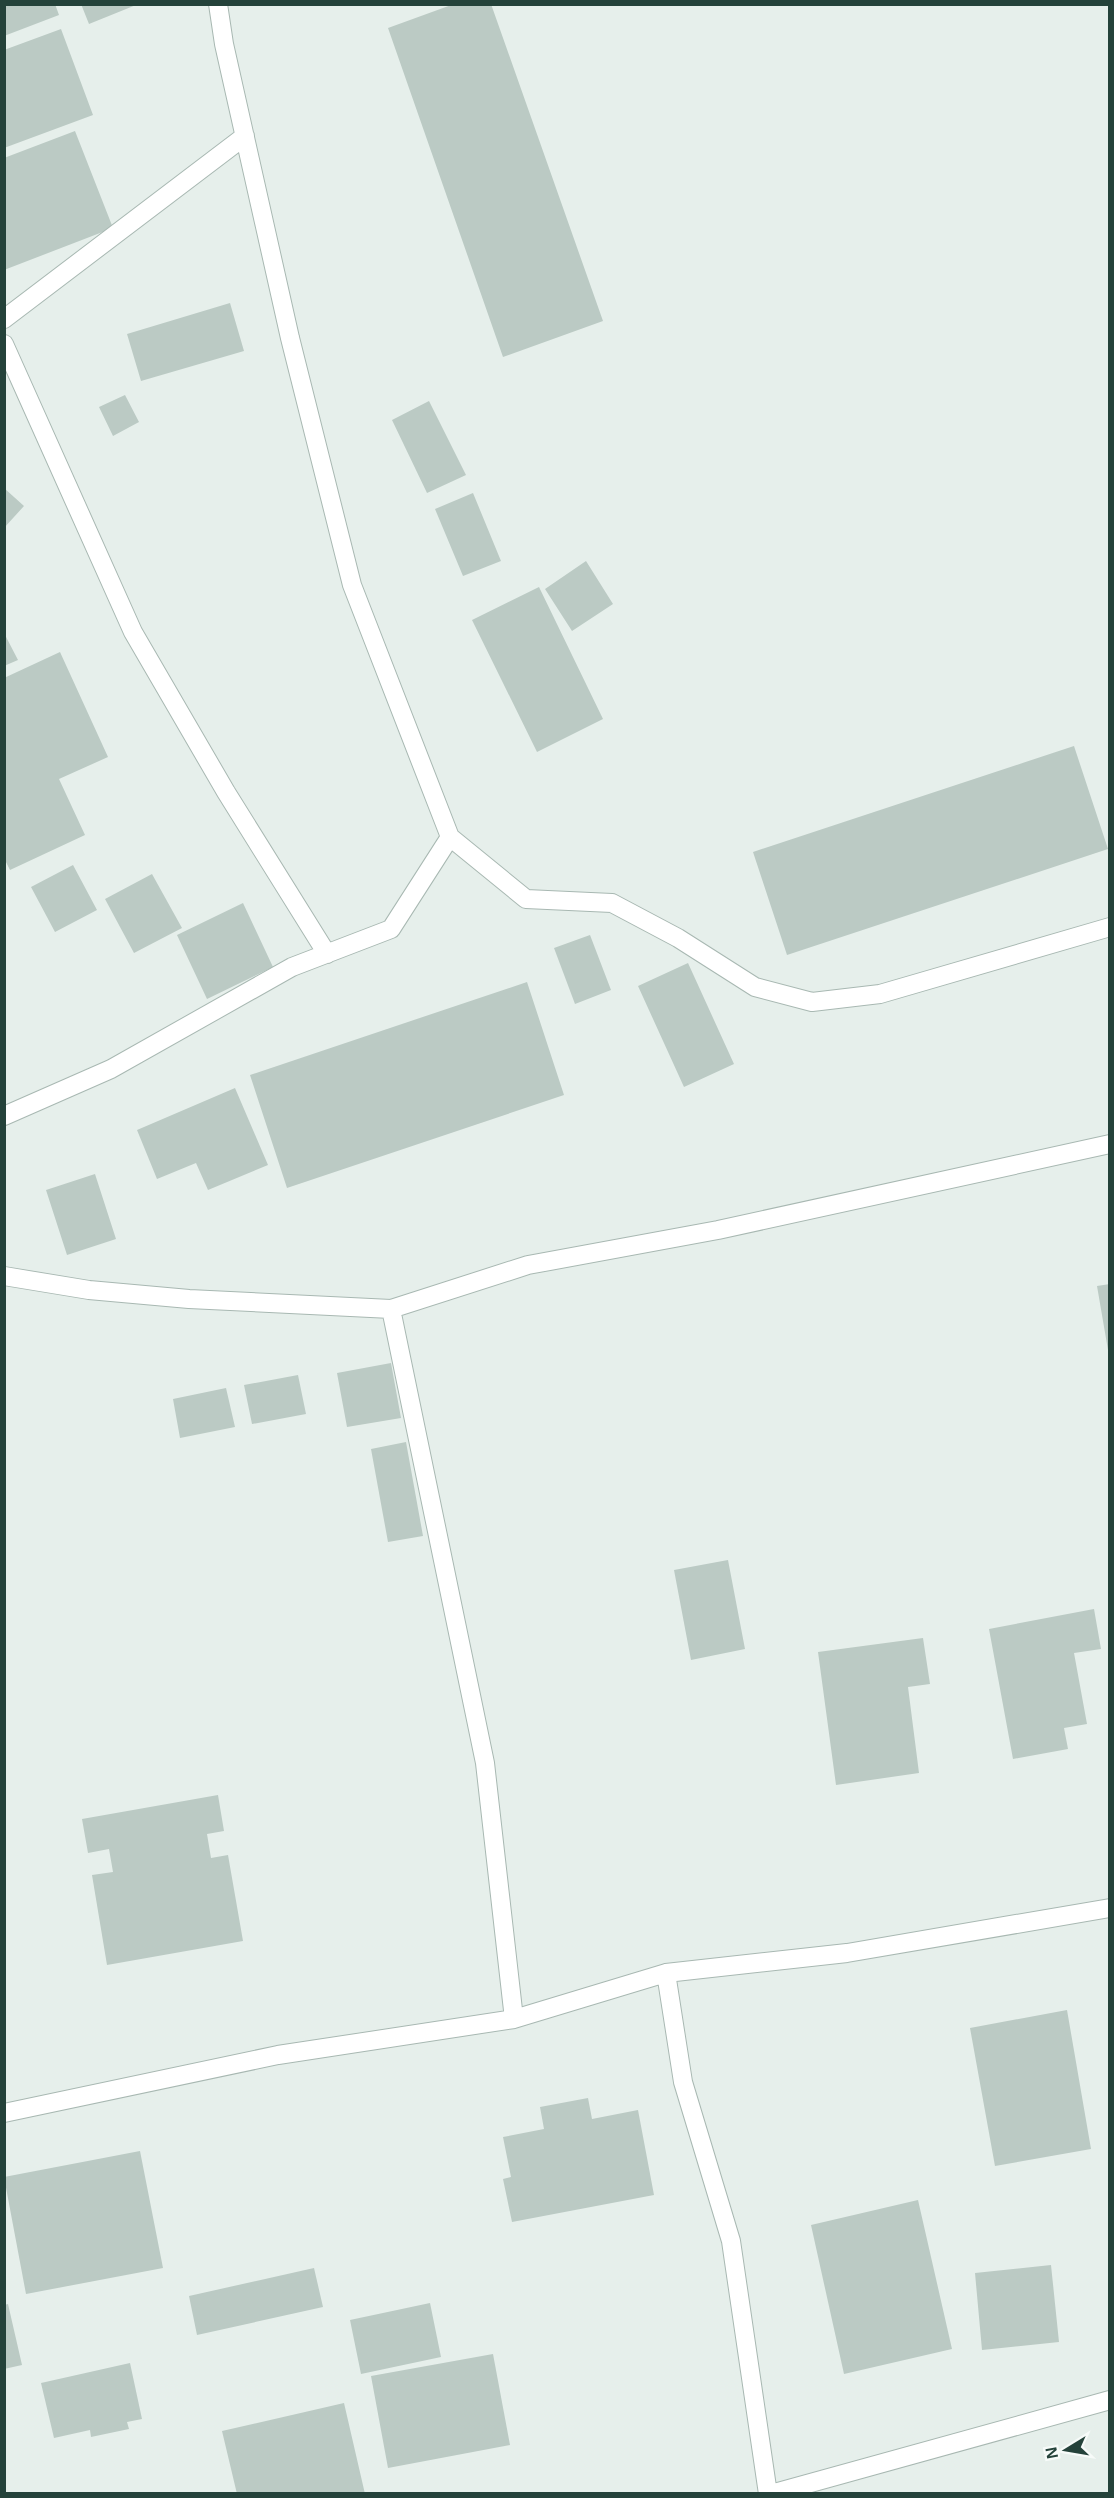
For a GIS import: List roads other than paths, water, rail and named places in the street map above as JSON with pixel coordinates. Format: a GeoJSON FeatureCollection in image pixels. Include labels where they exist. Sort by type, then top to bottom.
{"type":"FeatureCollection","features":[{"type":"Feature","properties":{"kind":"street"},"geometry":{"type":"LineString","coordinates":[[218,4],[224,44],[290,338],[352,585],[450,837],[526,899],[612,903],[678,938],[755,987],[812,1002],[880,994],[1110,927]]}},
{"type":"Feature","properties":{"kind":"street"},"geometry":{"type":"LineString","coordinates":[[4,318],[245,136]]}},
{"type":"Feature","properties":{"kind":"street"},"geometry":{"type":"LineString","coordinates":[[4,344],[133,632],[226,792],[327,954]]}},
{"type":"Feature","properties":{"kind":"street"},"geometry":{"type":"LineString","coordinates":[[4,1116],[111,1069],[292,967],[391,929],[450,837]]}},
{"type":"Feature","properties":{"kind":"street"},"geometry":{"type":"LineString","coordinates":[[4,1276],[89,1290],[178,1298],[392,1309],[528,1265],[718,1230],[1110,1144]]}},
{"type":"Feature","properties":{"kind":"street"},"geometry":{"type":"LineString","coordinates":[[392,1309],[485,1763],[514,2019]]}},
{"type":"Feature","properties":{"kind":"street"},"geometry":{"type":"LineString","coordinates":[[4,2113],[278,2055],[514,2019],[666,1973],[847,1953],[1110,1908]]}},
{"type":"Feature","properties":{"kind":"street"},"geometry":{"type":"LineString","coordinates":[[666,1973],[683,2082],[731,2241],[770,2493],[1110,2400]]}}]}
